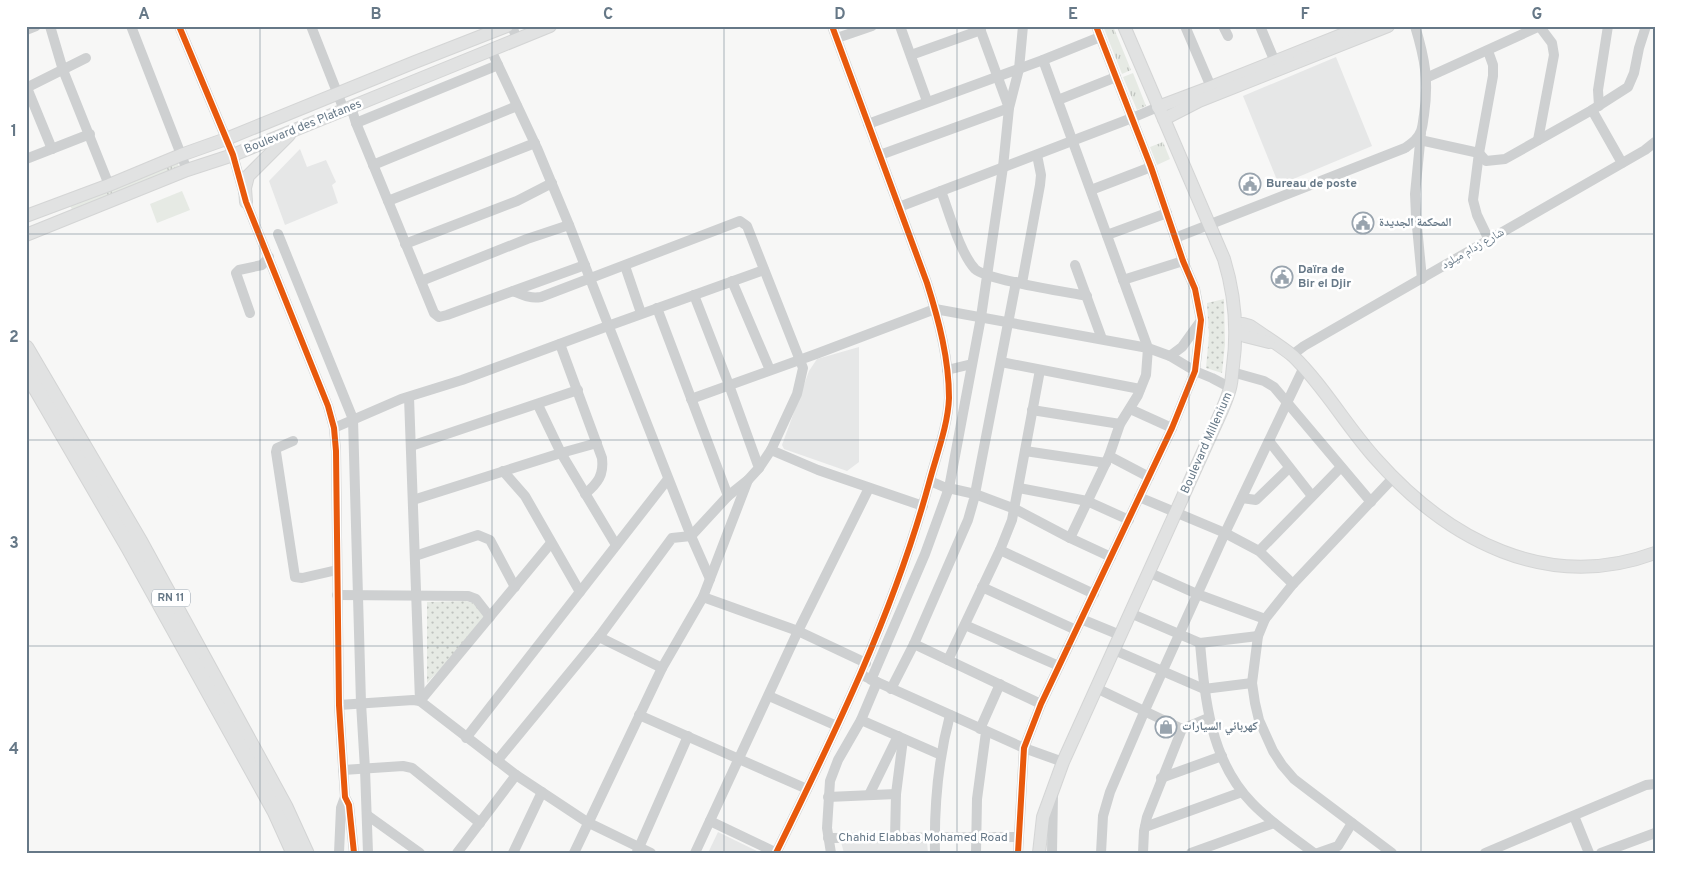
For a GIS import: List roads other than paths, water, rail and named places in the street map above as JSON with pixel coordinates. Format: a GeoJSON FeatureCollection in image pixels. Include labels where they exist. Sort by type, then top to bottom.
{"type":"FeatureCollection","features":[{"type":"Feature","properties":{"kind":"highway","name":"RN 11"},"geometry":{"type":"LineString","coordinates":[[26,348],[145,551],[285,807],[306,853]]}},
{"type":"Feature","properties":{"kind":"highway","name":"RN 11"},"geometry":{"type":"LineString","coordinates":[[26,371],[129,548],[274,810],[294,853]]}},
{"type":"Feature","properties":{"kind":"main road","name":"Boulevard des Platanes"},"geometry":{"type":"LineString","coordinates":[[26,216],[109,185],[181,155],[226,140],[507,26]]}},
{"type":"Feature","properties":{"kind":"main road","name":"Boulevard des Platanes"},"geometry":{"type":"LineString","coordinates":[[26,235],[187,170],[233,155],[294,131],[550,26]]}},
{"type":"Feature","properties":{"kind":"main road","name":"Boulevard Millenium"},"geometry":{"type":"LineString","coordinates":[[1039,853],[1043,817],[1052,788],[1231,388],[1236,327],[1231,282],[1224,259],[1124,26]]}},
{"type":"Feature","properties":{"kind":"main road"},"geometry":{"type":"LineString","coordinates":[[1158,106],[1364,26]]}},
{"type":"Feature","properties":{"kind":"main road"},"geometry":{"type":"LineString","coordinates":[[1164,119],[1199,101],[1388,26]]}},
{"type":"Feature","properties":{"kind":"main road"},"geometry":{"type":"LineString","coordinates":[[246,202],[245,188],[248,176],[294,131]]}},
{"type":"Feature","properties":{"kind":"main road"},"geometry":{"type":"LineString","coordinates":[[65,201],[72,216]]}},
{"type":"Feature","properties":{"kind":"main road"},"geometry":{"type":"LineString","coordinates":[[1235,310],[1259,336]]}},
{"type":"Feature","properties":{"kind":"main road"},"geometry":{"type":"LineString","coordinates":[[1236,327],[1246,324],[1259,336],[1292,355],[1304,367],[1361,441],[1393,478],[1420,502],[1446,521],[1479,541],[1520,558],[1556,566],[1585,567],[1628,561],[1655,553]]}},
{"type":"Feature","properties":{"kind":"main road"},"geometry":{"type":"LineString","coordinates":[[1233,366],[1237,354],[1245,345],[1259,336]]}},
{"type":"Feature","properties":{"kind":"street"},"geometry":{"type":"LineString","coordinates":[[26,30],[36,26]]}},
{"type":"Feature","properties":{"kind":"street"},"geometry":{"type":"LineString","coordinates":[[50,26],[63,70],[109,185]]}},
{"type":"Feature","properties":{"kind":"street"},"geometry":{"type":"LineString","coordinates":[[131,26],[187,170]]}},
{"type":"Feature","properties":{"kind":"street"},"geometry":{"type":"LineString","coordinates":[[179,26],[233,155],[246,202],[328,406],[334,428],[336,451],[339,705],[345,797],[350,814],[354,853]]}},
{"type":"Feature","properties":{"kind":"street"},"geometry":{"type":"LineString","coordinates":[[311,26],[338,94],[356,123],[420,281],[434,313],[438,317],[585,266]]}},
{"type":"Feature","properties":{"kind":"street"},"geometry":{"type":"LineString","coordinates":[[512,26],[517,39]]}},
{"type":"Feature","properties":{"kind":"street"},"geometry":{"type":"LineString","coordinates":[[710,821],[776,853],[808,789],[866,663],[898,581],[923,506],[949,400],[947,370],[935,309],[832,26]]}},
{"type":"Feature","properties":{"kind":"street"},"geometry":{"type":"LineString","coordinates":[[837,38],[872,26]]}},
{"type":"Feature","properties":{"kind":"street"},"geometry":{"type":"LineString","coordinates":[[900,26],[927,101]]}},
{"type":"Feature","properties":{"kind":"street"},"geometry":{"type":"LineString","coordinates":[[831,853],[826,828],[830,781],[838,760],[861,720],[874,681],[925,554],[949,488],[981,317],[1003,168],[1009,108],[1019,69],[1023,26]]}},
{"type":"Feature","properties":{"kind":"street"},"geometry":{"type":"LineString","coordinates":[[1018,853],[1024,748],[1041,704],[1172,428],[1195,371],[1201,320],[1195,290],[1183,261],[1151,167],[1096,26]]}},
{"type":"Feature","properties":{"kind":"street"},"geometry":{"type":"LineString","coordinates":[[1260,26],[1275,62]]}},
{"type":"Feature","properties":{"kind":"street"},"geometry":{"type":"LineString","coordinates":[[1415,26],[1424,56],[1426,78],[1425,105],[1415,194],[1422,279]]}},
{"type":"Feature","properties":{"kind":"street"},"geometry":{"type":"LineString","coordinates":[[1426,78],[1540,26],[1552,43],[1554,55],[1538,140]]}},
{"type":"Feature","properties":{"kind":"street"},"geometry":{"type":"LineString","coordinates":[[1608,26],[1595,108],[1622,163]]}},
{"type":"Feature","properties":{"kind":"street"},"geometry":{"type":"LineString","coordinates":[[1421,135],[1479,153],[1486,161],[1502,160],[1595,108],[1628,87],[1646,26]]}},
{"type":"Feature","properties":{"kind":"street"},"geometry":{"type":"LineString","coordinates":[[911,55],[980,28],[1009,108]]}},
{"type":"Feature","properties":{"kind":"street"},"geometry":{"type":"LineString","coordinates":[[1189,28],[1211,87]]}},
{"type":"Feature","properties":{"kind":"street"},"geometry":{"type":"LineString","coordinates":[[868,124],[927,101],[998,77],[1100,37]]}},
{"type":"Feature","properties":{"kind":"street"},"geometry":{"type":"LineString","coordinates":[[490,50],[552,183],[710,580]]}},
{"type":"Feature","properties":{"kind":"street"},"geometry":{"type":"LineString","coordinates":[[1488,51],[1493,66],[1493,76],[1479,153],[1473,200],[1477,216],[1489,240]]}},
{"type":"Feature","properties":{"kind":"street"},"geometry":{"type":"LineString","coordinates":[[52,149],[26,88],[86,58]]}},
{"type":"Feature","properties":{"kind":"street"},"geometry":{"type":"LineString","coordinates":[[1043,60],[1148,348],[1146,375],[1120,424],[1107,460],[1070,538]]}},
{"type":"Feature","properties":{"kind":"street"},"geometry":{"type":"LineString","coordinates":[[356,123],[498,65]]}},
{"type":"Feature","properties":{"kind":"street"},"geometry":{"type":"LineString","coordinates":[[1058,100],[1116,77]]}},
{"type":"Feature","properties":{"kind":"street"},"geometry":{"type":"LineString","coordinates":[[373,164],[517,106]]}},
{"type":"Feature","properties":{"kind":"street"},"geometry":{"type":"LineString","coordinates":[[899,207],[1132,118],[1158,106]]}},
{"type":"Feature","properties":{"kind":"street"},"geometry":{"type":"LineString","coordinates":[[880,155],[1009,108]]}},
{"type":"Feature","properties":{"kind":"street"},"geometry":{"type":"LineString","coordinates":[[26,158],[90,134]]}},
{"type":"Feature","properties":{"kind":"street"},"geometry":{"type":"LineString","coordinates":[[1175,238],[1405,148],[1421,135]]}},
{"type":"Feature","properties":{"kind":"street","name":"شارع زدام ميلود"},"geometry":{"type":"LineString","coordinates":[[1292,355],[1304,346],[1622,163],[1655,142]]}},
{"type":"Feature","properties":{"kind":"street"},"geometry":{"type":"LineString","coordinates":[[388,201],[535,143]]}},
{"type":"Feature","properties":{"kind":"street"},"geometry":{"type":"LineString","coordinates":[[891,689],[914,644],[968,520],[975,494],[1009,322],[1040,185],[1041,175],[1037,154]]}},
{"type":"Feature","properties":{"kind":"street"},"geometry":{"type":"LineString","coordinates":[[1091,190],[1151,167]]}},
{"type":"Feature","properties":{"kind":"street"},"geometry":{"type":"LineString","coordinates":[[405,244],[516,201],[552,183]]}},
{"type":"Feature","properties":{"kind":"street"},"geometry":{"type":"LineString","coordinates":[[941,191],[965,252],[977,271],[1019,283],[1087,296]]}},
{"type":"Feature","properties":{"kind":"street"},"geometry":{"type":"LineString","coordinates":[[1107,235],[1167,213]]}},
{"type":"Feature","properties":{"kind":"street"},"geometry":{"type":"LineString","coordinates":[[497,761],[599,636],[672,538],[691,536],[728,496],[748,480],[759,468],[771,450],[797,394],[803,368],[747,226],[740,221],[591,280],[541,297],[524,296],[513,291]]}},
{"type":"Feature","properties":{"kind":"street"},"geometry":{"type":"LineString","coordinates":[[420,281],[569,224]]}},
{"type":"Feature","properties":{"kind":"street"},"geometry":{"type":"LineString","coordinates":[[278,234],[353,419],[360,702],[366,769],[368,853]]}},
{"type":"Feature","properties":{"kind":"street"},"geometry":{"type":"LineString","coordinates":[[250,313],[236,273],[239,270],[262,265],[269,258]]}},
{"type":"Feature","properties":{"kind":"street"},"geometry":{"type":"LineString","coordinates":[[1123,280],[1183,261]]}},
{"type":"Feature","properties":{"kind":"street"},"geometry":{"type":"LineString","coordinates":[[1075,265],[1102,339]]}},
{"type":"Feature","properties":{"kind":"street"},"geometry":{"type":"LineString","coordinates":[[625,266],[641,314]]}},
{"type":"Feature","properties":{"kind":"street"},"geometry":{"type":"LineString","coordinates":[[334,428],[409,397],[462,380],[764,270]]}},
{"type":"Feature","properties":{"kind":"street"},"geometry":{"type":"LineString","coordinates":[[732,281],[770,370]]}},
{"type":"Feature","properties":{"kind":"street"},"geometry":{"type":"LineString","coordinates":[[694,294],[759,468]]}},
{"type":"Feature","properties":{"kind":"street"},"geometry":{"type":"LineString","coordinates":[[657,308],[728,496]]}},
{"type":"Feature","properties":{"kind":"street"},"geometry":{"type":"LineString","coordinates":[[691,399],[935,309],[1148,348],[1170,356],[1195,371],[1231,388]]}},
{"type":"Feature","properties":{"kind":"street"},"geometry":{"type":"LineString","coordinates":[[1170,356],[1182,347],[1201,320]]}},
{"type":"Feature","properties":{"kind":"street"},"geometry":{"type":"LineString","coordinates":[[560,344],[602,458],[603,468],[601,477],[585,494]]}},
{"type":"Feature","properties":{"kind":"street"},"geometry":{"type":"LineString","coordinates":[[1001,362],[1140,389]]}},
{"type":"Feature","properties":{"kind":"street"},"geometry":{"type":"LineString","coordinates":[[947,370],[972,364]]}},
{"type":"Feature","properties":{"kind":"street"},"geometry":{"type":"LineString","coordinates":[[1233,366],[1274,387],[1287,400],[1371,502]]}},
{"type":"Feature","properties":{"kind":"street"},"geometry":{"type":"LineString","coordinates":[[1100,853],[1103,816],[1110,792],[1144,710],[1304,367]]}},
{"type":"Feature","properties":{"kind":"street"},"geometry":{"type":"LineString","coordinates":[[948,660],[1000,550],[1015,509],[1040,370]]}},
{"type":"Feature","properties":{"kind":"street"},"geometry":{"type":"LineString","coordinates":[[411,446],[538,405],[578,390]]}},
{"type":"Feature","properties":{"kind":"street"},"geometry":{"type":"LineString","coordinates":[[409,397],[420,702]]}},
{"type":"Feature","properties":{"kind":"street"},"geometry":{"type":"LineString","coordinates":[[538,405],[561,453],[616,545]]}},
{"type":"Feature","properties":{"kind":"street"},"geometry":{"type":"LineString","coordinates":[[1130,408],[1172,428]]}},
{"type":"Feature","properties":{"kind":"street"},"geometry":{"type":"LineString","coordinates":[[1032,410],[1120,424]]}},
{"type":"Feature","properties":{"kind":"street"},"geometry":{"type":"LineString","coordinates":[[293,441],[278,448],[276,452],[295,577],[302,578],[337,570]]}},
{"type":"Feature","properties":{"kind":"street"},"geometry":{"type":"LineString","coordinates":[[1269,441],[1312,496]]}},
{"type":"Feature","properties":{"kind":"street"},"geometry":{"type":"LineString","coordinates":[[413,500],[597,443]]}},
{"type":"Feature","properties":{"kind":"street"},"geometry":{"type":"LineString","coordinates":[[771,450],[869,488],[923,506]]}},
{"type":"Feature","properties":{"kind":"street"},"geometry":{"type":"LineString","coordinates":[[1025,451],[1107,460],[1149,477]]}},
{"type":"Feature","properties":{"kind":"street"},"geometry":{"type":"LineString","coordinates":[[1260,551],[1341,467]]}},
{"type":"Feature","properties":{"kind":"street"},"geometry":{"type":"LineString","coordinates":[[1242,498],[1256,500],[1289,468]]}},
{"type":"Feature","properties":{"kind":"street"},"geometry":{"type":"LineString","coordinates":[[503,471],[525,496],[580,592]]}},
{"type":"Feature","properties":{"kind":"street"},"geometry":{"type":"LineString","coordinates":[[466,738],[668,478]]}},
{"type":"Feature","properties":{"kind":"street"},"geometry":{"type":"LineString","coordinates":[[1392,853],[1300,783],[1282,765],[1269,743],[1259,720],[1254,703],[1252,683],[1258,636],[1265,619],[1293,584],[1393,478]]}},
{"type":"Feature","properties":{"kind":"street"},"geometry":{"type":"LineString","coordinates":[[574,853],[662,668],[703,597],[748,480]]}},
{"type":"Feature","properties":{"kind":"street"},"geometry":{"type":"LineString","coordinates":[[930,480],[1015,509],[1111,557]]}},
{"type":"Feature","properties":{"kind":"street"},"geometry":{"type":"LineString","coordinates":[[695,853],[798,631],[869,488]]}},
{"type":"Feature","properties":{"kind":"street"},"geometry":{"type":"LineString","coordinates":[[1019,488],[1088,501],[1129,520]]}},
{"type":"Feature","properties":{"kind":"street"},"geometry":{"type":"LineString","coordinates":[[1139,497],[1225,533],[1260,551],[1293,584]]}},
{"type":"Feature","properties":{"kind":"street"},"geometry":{"type":"LineString","coordinates":[[415,556],[478,535],[484,536],[490,540],[515,587]]}},
{"type":"Feature","properties":{"kind":"street"},"geometry":{"type":"LineString","coordinates":[[420,702],[551,543]]}},
{"type":"Feature","properties":{"kind":"street"},"geometry":{"type":"LineString","coordinates":[[1000,550],[1094,594]]}},
{"type":"Feature","properties":{"kind":"street"},"geometry":{"type":"LineString","coordinates":[[1148,572],[1197,594],[1265,619]]}},
{"type":"Feature","properties":{"kind":"street"},"geometry":{"type":"LineString","coordinates":[[982,587],[1076,630]]}},
{"type":"Feature","properties":{"kind":"street"},"geometry":{"type":"LineString","coordinates":[[337,595],[468,596],[476,599],[490,616]]}},
{"type":"Feature","properties":{"kind":"street"},"geometry":{"type":"LineString","coordinates":[[703,597],[798,631],[866,663]]}},
{"type":"Feature","properties":{"kind":"street"},"geometry":{"type":"LineString","coordinates":[[1130,613],[1200,643],[1258,636]]}},
{"type":"Feature","properties":{"kind":"street"},"geometry":{"type":"LineString","coordinates":[[1081,619],[1120,635]]}},
{"type":"Feature","properties":{"kind":"street"},"geometry":{"type":"LineString","coordinates":[[965,625],[1059,666]]}},
{"type":"Feature","properties":{"kind":"street"},"geometry":{"type":"LineString","coordinates":[[599,636],[662,668]]}},
{"type":"Feature","properties":{"kind":"street"},"geometry":{"type":"LineString","coordinates":[[1200,643],[1208,718],[1222,756],[1242,792],[1250,802],[1274,823],[1316,853],[1338,846],[1352,823]]}},
{"type":"Feature","properties":{"kind":"street"},"geometry":{"type":"LineString","coordinates":[[914,644],[1041,704]]}},
{"type":"Feature","properties":{"kind":"street"},"geometry":{"type":"LineString","coordinates":[[1114,650],[1204,689],[1252,683]]}},
{"type":"Feature","properties":{"kind":"street"},"geometry":{"type":"LineString","coordinates":[[861,674],[1024,748],[1063,762]]}},
{"type":"Feature","properties":{"kind":"street"},"geometry":{"type":"LineString","coordinates":[[976,853],[978,791],[983,730],[1000,684]]}},
{"type":"Feature","properties":{"kind":"street"},"geometry":{"type":"LineString","coordinates":[[1096,688],[1182,729]]}},
{"type":"Feature","properties":{"kind":"street"},"geometry":{"type":"LineString","coordinates":[[769,696],[837,726]]}},
{"type":"Feature","properties":{"kind":"street"},"geometry":{"type":"LineString","coordinates":[[339,705],[360,702],[413,700],[420,702],[516,775],[588,822],[638,850],[652,853]]}},
{"type":"Feature","properties":{"kind":"street"},"geometry":{"type":"LineString","coordinates":[[639,715],[808,789]]}},
{"type":"Feature","properties":{"kind":"street"},"geometry":{"type":"LineString","coordinates":[[935,853],[941,755],[950,715]]}},
{"type":"Feature","properties":{"kind":"street"},"geometry":{"type":"LineString","coordinates":[[1142,853],[1149,810],[1182,729],[1208,718]]}},
{"type":"Feature","properties":{"kind":"street"},"geometry":{"type":"LineString","coordinates":[[861,720],[941,755]]}},
{"type":"Feature","properties":{"kind":"street"},"geometry":{"type":"LineString","coordinates":[[638,850],[688,736]]}},
{"type":"Feature","properties":{"kind":"street"},"geometry":{"type":"LineString","coordinates":[[895,838],[900,738]]}},
{"type":"Feature","properties":{"kind":"street"},"geometry":{"type":"LineString","coordinates":[[869,795],[900,738]]}},
{"type":"Feature","properties":{"kind":"street"},"geometry":{"type":"LineString","coordinates":[[1162,778],[1222,756]]}},
{"type":"Feature","properties":{"kind":"street"},"geometry":{"type":"LineString","coordinates":[[343,770],[403,766],[412,768],[480,823]]}},
{"type":"Feature","properties":{"kind":"street"},"geometry":{"type":"LineString","coordinates":[[457,853],[516,775]]}},
{"type":"Feature","properties":{"kind":"street"},"geometry":{"type":"LineString","coordinates":[[1485,853],[1646,785],[1655,784]]}},
{"type":"Feature","properties":{"kind":"street"},"geometry":{"type":"LineString","coordinates":[[1052,788],[1052,853]]}},
{"type":"Feature","properties":{"kind":"street"},"geometry":{"type":"LineString","coordinates":[[513,853],[542,792]]}},
{"type":"Feature","properties":{"kind":"street"},"geometry":{"type":"LineString","coordinates":[[1145,826],[1242,792]]}},
{"type":"Feature","properties":{"kind":"street"},"geometry":{"type":"LineString","coordinates":[[828,797],[896,794]]}},
{"type":"Feature","properties":{"kind":"street"},"geometry":{"type":"LineString","coordinates":[[339,853],[341,808],[345,797]]}},
{"type":"Feature","properties":{"kind":"street"},"geometry":{"type":"LineString","coordinates":[[367,815],[420,853]]}},
{"type":"Feature","properties":{"kind":"street"},"geometry":{"type":"LineString","coordinates":[[1574,816],[1589,853]]}},
{"type":"Feature","properties":{"kind":"street"},"geometry":{"type":"LineString","coordinates":[[1191,853],[1274,823]]}},
{"type":"Feature","properties":{"kind":"street"},"geometry":{"type":"LineString","coordinates":[[1601,853],[1655,833]]}},
{"type":"Feature","properties":{"kind":"street","name":"Chahid Elabbas Mohamed Road"},"geometry":{"type":"LineString","coordinates":[[828,838],[1018,838]]}},
{"type":"Feature","properties":{"kind":"place","name":"Bureau de poste"},"geometry":{"type":"Point","coordinates":[1250,184]}},
{"type":"Feature","properties":{"kind":"place","name":"المحكمة الجديدة"},"geometry":{"type":"Point","coordinates":[1363,223]}},
{"type":"Feature","properties":{"kind":"place","name":"Daïra de Bir el Djir"},"geometry":{"type":"Point","coordinates":[1282,277]}},
{"type":"Feature","properties":{"kind":"place","name":"كهربائي السيارات"},"geometry":{"type":"Point","coordinates":[1166,727]}}]}
